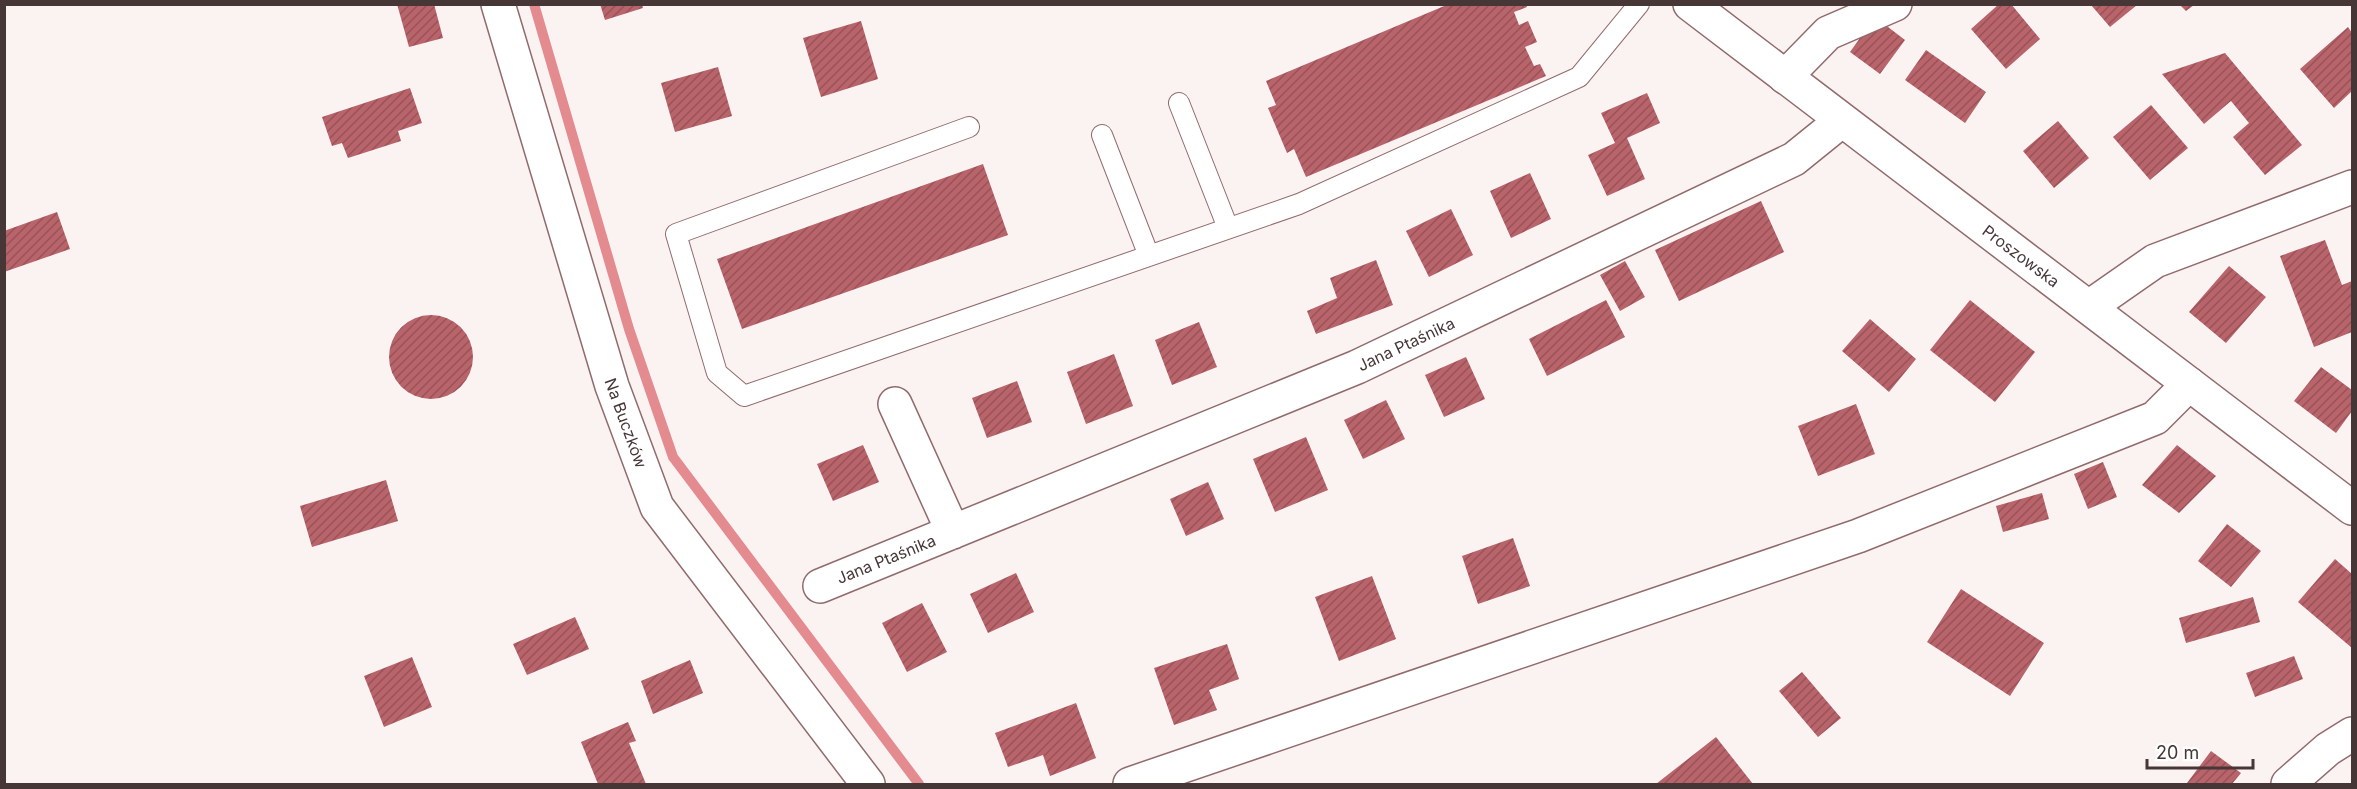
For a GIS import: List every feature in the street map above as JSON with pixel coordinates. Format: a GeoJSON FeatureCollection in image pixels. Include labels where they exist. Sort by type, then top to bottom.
{"type":"FeatureCollection","features":[{"type":"Feature","properties":{"kind":"street","name":"Na Buczków"},"geometry":{"type":"LineString","coordinates":[[498,4],[612,386],[657,507],[868,784]]}},
{"type":"Feature","properties":{"kind":"street","name":"Proszowska"},"geometry":{"type":"LineString","coordinates":[[1690,4],[2352,508]]}},
{"type":"Feature","properties":{"kind":"street"},"geometry":{"type":"LineString","coordinates":[[1785,77],[1828,33],[1895,4]]}},
{"type":"Feature","properties":{"kind":"street","name":"Jana Ptaśnika"},"geometry":{"type":"LineString","coordinates":[[820,586],[1357,367],[1794,159],[1842,121]]}},
{"type":"Feature","properties":{"kind":"street"},"geometry":{"type":"LineString","coordinates":[[2089,307],[2155,261],[2352,187]]}},
{"type":"Feature","properties":{"kind":"street"},"geometry":{"type":"LineString","coordinates":[[1130,784],[1858,536],[2155,418],[2189,384]]}},
{"type":"Feature","properties":{"kind":"street","name":"Jana Ptaśnika"},"geometry":{"type":"LineString","coordinates":[[895,404],[953,532]]}},
{"type":"Feature","properties":{"kind":"street"},"geometry":{"type":"LineString","coordinates":[[2288,784],[2328,749],[2352,734]]}},
{"type":"Feature","properties":{"kind":"lane"},"geometry":{"type":"LineString","coordinates":[[969,127],[676,234],[717,373],[744,396],[1299,204],[1579,77],[1639,4]]}},
{"type":"Feature","properties":{"kind":"lane"},"geometry":{"type":"LineString","coordinates":[[1179,103],[1228,228]]}},
{"type":"Feature","properties":{"kind":"lane"},"geometry":{"type":"LineString","coordinates":[[1102,135],[1149,256]]}},
{"type":"Feature","properties":{"kind":"building"},"geometry":{"type":"Polygon","coordinates":[[[397,4],[434,4],[443,38],[409,47],[397,4]]]}},
{"type":"Feature","properties":{"kind":"building"},"geometry":{"type":"Polygon","coordinates":[[[600,4],[642,4],[643,8],[605,20],[600,4]]]}},
{"type":"Feature","properties":{"kind":"building"},"geometry":{"type":"Polygon","coordinates":[[[1449,4],[1526,4],[1527,7],[1514,12],[1519,25],[1528,21],[1537,42],[1525,47],[1534,66],[1540,64],[1546,76],[1306,177],[1294,149],[1287,153],[1268,108],[1276,105],[1266,81],[1449,4]]]}},
{"type":"Feature","properties":{"kind":"building"},"geometry":{"type":"Polygon","coordinates":[[[1999,4],[2011,4],[2040,39],[2006,69],[1971,29],[1999,4]]]}},
{"type":"Feature","properties":{"kind":"building"},"geometry":{"type":"Polygon","coordinates":[[[2091,5],[2137,5],[2110,27],[2091,5]]]}},
{"type":"Feature","properties":{"kind":"building"},"geometry":{"type":"Polygon","coordinates":[[[2180,5],[2194,5],[2186,11],[2180,5]]]}},
{"type":"Feature","properties":{"kind":"building"},"geometry":{"type":"Polygon","coordinates":[[[1875,17],[1905,40],[1880,74],[1850,52],[1875,17]]]}},
{"type":"Feature","properties":{"kind":"building"},"geometry":{"type":"Polygon","coordinates":[[[861,21],[878,79],[821,97],[803,38],[861,21]]]}},
{"type":"Feature","properties":{"kind":"building"},"geometry":{"type":"Polygon","coordinates":[[[2348,27],[2352,33],[2352,91],[2334,108],[2300,69],[2348,27]]]}},
{"type":"Feature","properties":{"kind":"building"},"geometry":{"type":"Polygon","coordinates":[[[1926,50],[1986,92],[1965,123],[1905,80],[1926,50]]]}},
{"type":"Feature","properties":{"kind":"building"},"geometry":{"type":"Polygon","coordinates":[[[2225,53],[2302,145],[2265,175],[2233,137],[2249,123],[2231,101],[2204,124],[2162,74],[2225,53]]]}},
{"type":"Feature","properties":{"kind":"building"},"geometry":{"type":"Polygon","coordinates":[[[718,67],[732,116],[675,132],[661,83],[718,67]]]}},
{"type":"Feature","properties":{"kind":"building"},"geometry":{"type":"Polygon","coordinates":[[[410,88],[422,123],[398,131],[401,141],[348,158],[342,143],[332,146],[322,117],[410,88]]]}},
{"type":"Feature","properties":{"kind":"building"},"geometry":{"type":"Polygon","coordinates":[[[1647,93],[1660,123],[1627,138],[1645,179],[1607,196],[1588,155],[1615,143],[1601,113],[1647,93]]]}},
{"type":"Feature","properties":{"kind":"building"},"geometry":{"type":"Polygon","coordinates":[[[2151,105],[2188,148],[2150,180],[2113,137],[2151,105]]]}},
{"type":"Feature","properties":{"kind":"building"},"geometry":{"type":"Polygon","coordinates":[[[2058,121],[2089,158],[2054,188],[2023,151],[2058,121]]]}},
{"type":"Feature","properties":{"kind":"building"},"geometry":{"type":"Polygon","coordinates":[[[983,164],[1008,235],[742,329],[717,259],[983,164]]]}},
{"type":"Feature","properties":{"kind":"building"},"geometry":{"type":"Polygon","coordinates":[[[1530,173],[1551,219],[1511,238],[1490,191],[1530,173]]]}},
{"type":"Feature","properties":{"kind":"building"},"geometry":{"type":"Polygon","coordinates":[[[1761,201],[1784,252],[1679,301],[1655,250],[1761,201]]]}},
{"type":"Feature","properties":{"kind":"building"},"geometry":{"type":"Polygon","coordinates":[[[1451,209],[1473,255],[1429,277],[1406,231],[1451,209]]]}},
{"type":"Feature","properties":{"kind":"building"},"geometry":{"type":"Polygon","coordinates":[[[57,212],[70,249],[4,272],[4,231],[57,212]]]}},
{"type":"Feature","properties":{"kind":"building"},"geometry":{"type":"Polygon","coordinates":[[[2325,240],[2342,285],[2352,281],[2352,332],[2314,347],[2280,256],[2325,240]]]}},
{"type":"Feature","properties":{"kind":"building"},"geometry":{"type":"Polygon","coordinates":[[[1376,260],[1393,305],[1316,334],[1307,311],[1337,298],[1330,278],[1376,260]]]}},
{"type":"Feature","properties":{"kind":"building"},"geometry":{"type":"Polygon","coordinates":[[[1625,261],[1645,297],[1620,311],[1600,275],[1625,261]]]}},
{"type":"Feature","properties":{"kind":"building"},"geometry":{"type":"Polygon","coordinates":[[[2229,266],[2266,297],[2226,343],[2189,312],[2229,266]]]}},
{"type":"Feature","properties":{"kind":"building"},"geometry":{"type":"Polygon","coordinates":[[[1606,300],[1625,337],[1547,376],[1529,339],[1606,300]]]}},
{"type":"Feature","properties":{"kind":"building"},"geometry":{"type":"Polygon","coordinates":[[[1970,300],[2035,352],[1995,402],[1930,350],[1970,300]]]}},
{"type":"Feature","properties":{"kind":"building"},"geometry":{"type":"Polygon","coordinates":[[[423,315],[439,315],[455,322],[466,333],[473,349],[470,373],[461,387],[439,399],[423,399],[407,392],[396,381],[389,365],[389,349],[396,333],[407,322],[423,315]]]}},
{"type":"Feature","properties":{"kind":"building"},"geometry":{"type":"Polygon","coordinates":[[[1870,319],[1916,359],[1889,392],[1842,351],[1870,319]]]}},
{"type":"Feature","properties":{"kind":"building"},"geometry":{"type":"Polygon","coordinates":[[[1199,322],[1217,367],[1172,385],[1155,340],[1199,322]]]}},
{"type":"Feature","properties":{"kind":"building"},"geometry":{"type":"Polygon","coordinates":[[[1114,354],[1133,406],[1086,424],[1067,372],[1114,354]]]}},
{"type":"Feature","properties":{"kind":"building"},"geometry":{"type":"Polygon","coordinates":[[[1466,357],[1485,399],[1444,417],[1425,375],[1466,357]]]}},
{"type":"Feature","properties":{"kind":"building"},"geometry":{"type":"Polygon","coordinates":[[[2321,367],[2352,390],[2352,411],[2336,433],[2294,401],[2321,367]]]}},
{"type":"Feature","properties":{"kind":"building"},"geometry":{"type":"Polygon","coordinates":[[[1017,381],[1032,422],[987,438],[972,398],[1017,381]]]}},
{"type":"Feature","properties":{"kind":"building"},"geometry":{"type":"Polygon","coordinates":[[[1386,400],[1405,439],[1363,459],[1344,420],[1386,400]]]}},
{"type":"Feature","properties":{"kind":"building"},"geometry":{"type":"Polygon","coordinates":[[[1856,404],[1875,454],[1818,476],[1798,426],[1856,404]]]}},
{"type":"Feature","properties":{"kind":"building"},"geometry":{"type":"Polygon","coordinates":[[[1306,437],[1328,490],[1275,512],[1253,459],[1306,437]]]}},
{"type":"Feature","properties":{"kind":"building"},"geometry":{"type":"Polygon","coordinates":[[[863,445],[879,482],[833,501],[817,464],[863,445]]]}},
{"type":"Feature","properties":{"kind":"building"},"geometry":{"type":"Polygon","coordinates":[[[2177,445],[2216,476],[2179,513],[2142,485],[2177,445]]]}},
{"type":"Feature","properties":{"kind":"building"},"geometry":{"type":"Polygon","coordinates":[[[2103,462],[2117,497],[2088,509],[2074,474],[2103,462]]]}},
{"type":"Feature","properties":{"kind":"building"},"geometry":{"type":"Polygon","coordinates":[[[386,480],[398,521],[312,547],[300,506],[386,480]]]}},
{"type":"Feature","properties":{"kind":"building"},"geometry":{"type":"Polygon","coordinates":[[[1208,482],[1224,519],[1186,536],[1170,499],[1208,482]]]}},
{"type":"Feature","properties":{"kind":"building"},"geometry":{"type":"Polygon","coordinates":[[[2042,493],[2049,519],[2003,532],[1996,506],[2042,493]]]}},
{"type":"Feature","properties":{"kind":"building"},"geometry":{"type":"Polygon","coordinates":[[[2227,524],[2261,551],[2231,587],[2198,561],[2227,524]]]}},
{"type":"Feature","properties":{"kind":"building"},"geometry":{"type":"Polygon","coordinates":[[[1513,538],[1530,586],[1478,604],[1462,556],[1513,538]]]}},
{"type":"Feature","properties":{"kind":"building"},"geometry":{"type":"Polygon","coordinates":[[[2335,559],[2352,574],[2352,648],[2298,602],[2335,559]]]}},
{"type":"Feature","properties":{"kind":"building"},"geometry":{"type":"Polygon","coordinates":[[[1016,573],[1034,612],[988,633],[970,594],[1016,573]]]}},
{"type":"Feature","properties":{"kind":"building"},"geometry":{"type":"Polygon","coordinates":[[[1372,576],[1396,639],[1339,661],[1315,597],[1372,576]]]}},
{"type":"Feature","properties":{"kind":"building"},"geometry":{"type":"Polygon","coordinates":[[[1961,589],[2044,643],[2010,696],[1927,642],[1961,589]]]}},
{"type":"Feature","properties":{"kind":"building"},"geometry":{"type":"Polygon","coordinates":[[[2253,597],[2260,622],[2186,643],[2179,618],[2253,597]]]}},
{"type":"Feature","properties":{"kind":"building"},"geometry":{"type":"Polygon","coordinates":[[[922,603],[947,652],[907,672],[882,623],[922,603]]]}},
{"type":"Feature","properties":{"kind":"building"},"geometry":{"type":"Polygon","coordinates":[[[575,617],[589,649],[527,675],[513,644],[575,617]]]}},
{"type":"Feature","properties":{"kind":"building"},"geometry":{"type":"Polygon","coordinates":[[[1227,644],[1239,679],[1209,690],[1217,710],[1174,725],[1154,668],[1227,644]]]}},
{"type":"Feature","properties":{"kind":"building"},"geometry":{"type":"Polygon","coordinates":[[[2294,656],[2303,679],[2255,697],[2246,673],[2294,656]]]}},
{"type":"Feature","properties":{"kind":"building"},"geometry":{"type":"Polygon","coordinates":[[[412,657],[432,707],[384,727],[364,676],[412,657]]]}},
{"type":"Feature","properties":{"kind":"building"},"geometry":{"type":"Polygon","coordinates":[[[690,660],[703,693],[653,714],[641,681],[690,660]]]}},
{"type":"Feature","properties":{"kind":"building"},"geometry":{"type":"Polygon","coordinates":[[[1802,672],[1841,718],[1818,737],[1779,691],[1802,672]]]}},
{"type":"Feature","properties":{"kind":"building"},"geometry":{"type":"Polygon","coordinates":[[[1076,703],[1096,758],[1050,776],[1043,755],[1008,767],[995,733],[1076,703]]]}},
{"type":"Feature","properties":{"kind":"building"},"geometry":{"type":"Polygon","coordinates":[[[628,722],[636,741],[629,743],[646,784],[598,784],[581,742],[628,722]]]}},
{"type":"Feature","properties":{"kind":"building"},"geometry":{"type":"Polygon","coordinates":[[[1716,737],[1753,784],[1656,784],[1716,737]]]}},
{"type":"Feature","properties":{"kind":"building"},"geometry":{"type":"Polygon","coordinates":[[[2211,751],[2241,773],[2232,784],[2187,783],[2211,751]]]}},
{"type":"Feature","properties":{"kind":"waterway"},"geometry":{"type":"LineString","coordinates":[[534,4],[629,329],[673,457],[919,784]]}}]}
